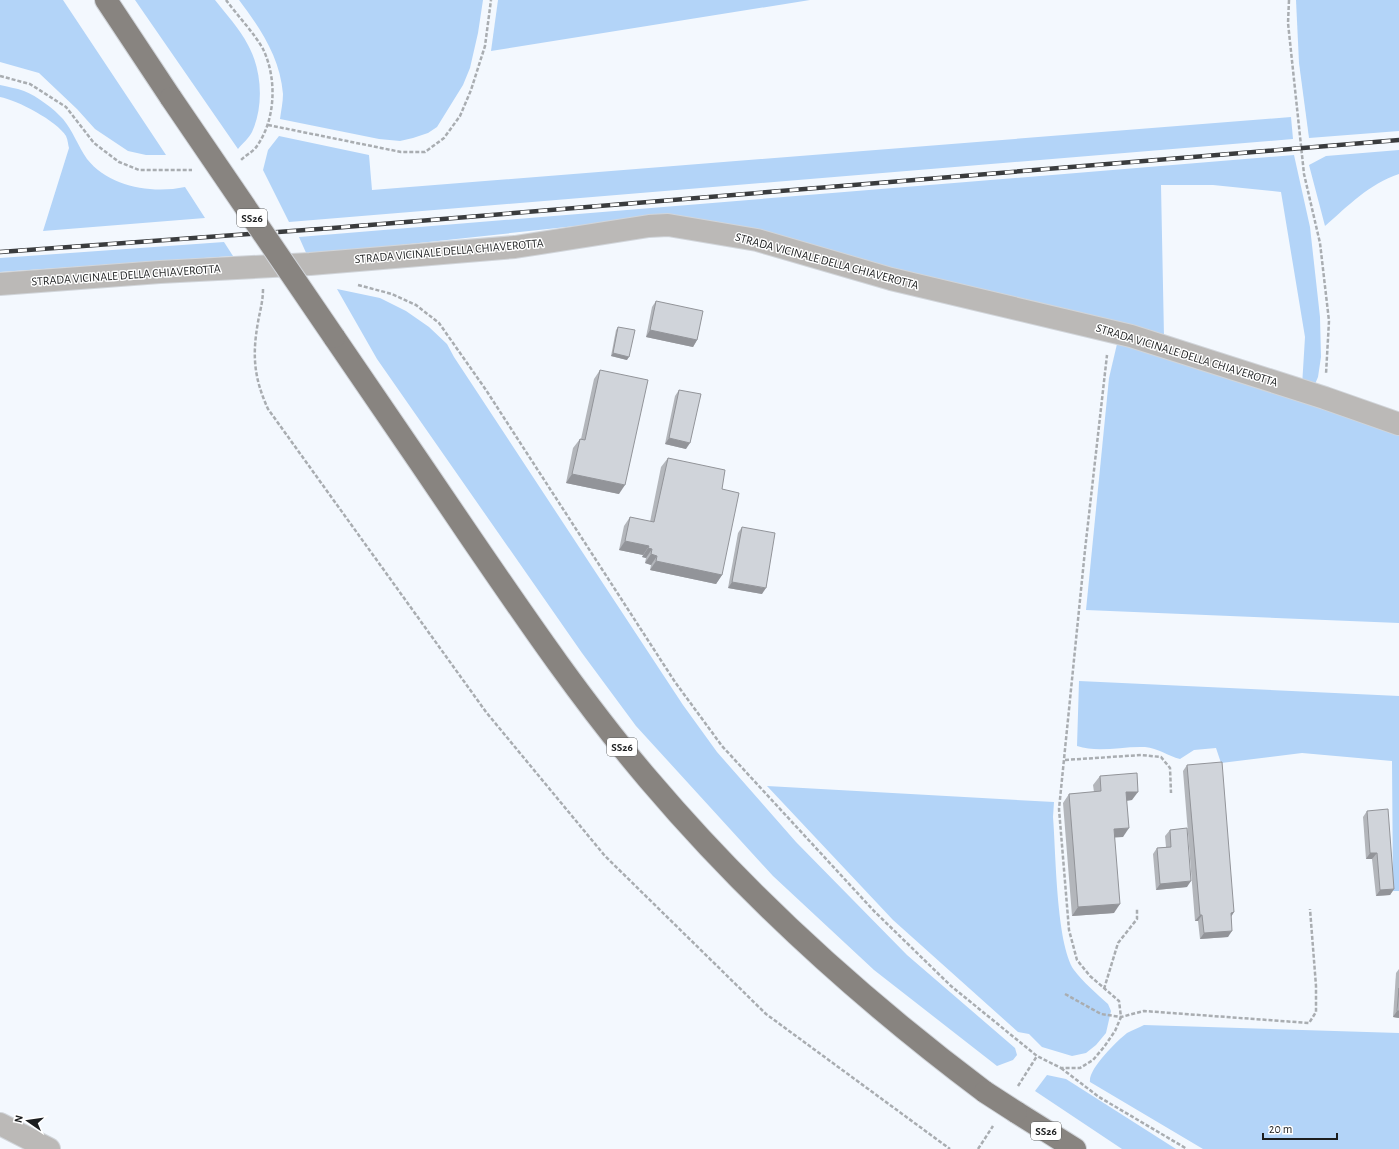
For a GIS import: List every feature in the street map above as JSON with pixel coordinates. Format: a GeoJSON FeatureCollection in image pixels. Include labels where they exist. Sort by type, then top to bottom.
{"type":"FeatureCollection","features":[{"type":"Feature","properties":{"kind":"main road","name":"SS26"},"geometry":{"type":"LineString","coordinates":[[106,0],[171,98],[522,613],[586,702],[649,780],[722,862],[809,948],[885,1015],[985,1092],[1075,1149]]}},
{"type":"Feature","properties":{"kind":"street","name":"STRADA VICINALE DELLA CHIAVEROTTA"},"geometry":{"type":"LineString","coordinates":[[0,284],[515,247],[649,226],[668,225],[757,240],[891,279],[1110,331],[1325,398],[1399,424]]}},
{"type":"Feature","properties":{"kind":"street"},"geometry":{"type":"LineString","coordinates":[[0,1124],[49,1149]]}},
{"type":"Feature","properties":{"kind":"path"},"geometry":{"type":"LineString","coordinates":[[226,0],[263,48],[269,66],[273,98],[266,131],[256,147],[236,163]]}},
{"type":"Feature","properties":{"kind":"path"},"geometry":{"type":"LineString","coordinates":[[268,125],[401,152],[425,152],[444,138],[460,116],[472,90],[485,46],[491,0]]}},
{"type":"Feature","properties":{"kind":"path"},"geometry":{"type":"LineString","coordinates":[[1289,0],[1288,23],[1304,174],[1320,243],[1329,321],[1325,398]]}},
{"type":"Feature","properties":{"kind":"path"},"geometry":{"type":"LineString","coordinates":[[0,76],[30,84],[66,106],[94,143],[119,162],[139,170],[194,170]]}},
{"type":"Feature","properties":{"kind":"path"},"geometry":{"type":"LineString","coordinates":[[264,266],[264,301],[255,345],[255,367],[258,388],[268,409],[486,712],[605,856],[766,1014],[950,1149]]}},
{"type":"Feature","properties":{"kind":"path"},"geometry":{"type":"LineString","coordinates":[[356,284],[392,294],[416,305],[439,323],[486,390],[675,682],[722,746],[874,911],[951,986],[1037,1056],[1061,1068],[1099,1097],[1187,1149]]}},
{"type":"Feature","properties":{"kind":"path"},"geometry":{"type":"LineString","coordinates":[[1061,1068],[1080,1068],[1093,1060],[1115,1031],[1121,1017],[1119,1001],[1090,976],[1077,960],[1069,930],[1059,809],[1086,543],[1110,331]]}},
{"type":"Feature","properties":{"kind":"path"},"geometry":{"type":"LineString","coordinates":[[1064,760],[1141,755],[1161,757],[1170,768],[1171,792]]}},
{"type":"Feature","properties":{"kind":"path"},"geometry":{"type":"LineString","coordinates":[[1104,989],[1118,942],[1136,919],[1137,909]]}},
{"type":"Feature","properties":{"kind":"path"},"geometry":{"type":"LineString","coordinates":[[1065,994],[1101,1014],[1121,1017],[1144,1012],[1309,1023],[1316,1012],[1316,986],[1310,909]]}},
{"type":"Feature","properties":{"kind":"shaded area"},"geometry":{"type":"Polygon","coordinates":[[[0,0],[63,0],[166,155],[146,155],[128,151],[95,129],[77,109],[39,73],[0,62],[0,0]]]}},
{"type":"Feature","properties":{"kind":"shaded area"},"geometry":{"type":"Polygon","coordinates":[[[135,0],[215,0],[241,33],[253,55],[256,65],[259,77],[260,100],[256,122],[252,132],[238,149],[135,0]]]}},
{"type":"Feature","properties":{"kind":"shaded area"},"geometry":{"type":"Polygon","coordinates":[[[239,0],[483,0],[478,33],[470,68],[463,85],[437,127],[428,133],[400,141],[379,139],[280,119],[283,94],[278,68],[268,44],[239,0]]]}},
{"type":"Feature","properties":{"kind":"shaded area"},"geometry":{"type":"Polygon","coordinates":[[[498,0],[810,0],[491,51],[498,0]]]}},
{"type":"Feature","properties":{"kind":"shaded area"},"geometry":{"type":"Polygon","coordinates":[[[1296,0],[1399,0],[1399,131],[1309,138],[1299,63],[1296,0]]]}},
{"type":"Feature","properties":{"kind":"shaded area"},"geometry":{"type":"Polygon","coordinates":[[[0,85],[29,93],[40,99],[55,111],[67,124],[87,159],[96,169],[119,182],[145,189],[159,190],[185,187],[205,218],[43,231],[69,148],[67,139],[61,130],[46,118],[16,102],[0,97],[0,85]]]}},
{"type":"Feature","properties":{"kind":"shaded area"},"geometry":{"type":"Polygon","coordinates":[[[1291,117],[1293,139],[289,222],[263,170],[268,150],[279,136],[369,155],[372,190],[1291,117]]]}},
{"type":"Feature","properties":{"kind":"shaded area"},"geometry":{"type":"Polygon","coordinates":[[[1399,150],[1399,174],[1388,178],[1368,190],[1325,226],[1309,165],[1326,156],[1399,150]]]}},
{"type":"Feature","properties":{"kind":"shaded area"},"geometry":{"type":"Polygon","coordinates":[[[1294,155],[1310,227],[1320,317],[1321,357],[1318,377],[1315,384],[1302,386],[1305,337],[1281,192],[1213,185],[1161,185],[1164,337],[660,217],[307,255],[299,237],[1294,155]]]}},
{"type":"Feature","properties":{"kind":"shaded area"},"geometry":{"type":"Polygon","coordinates":[[[224,242],[233,256],[0,272],[0,258],[224,242]]]}},
{"type":"Feature","properties":{"kind":"shaded area"},"geometry":{"type":"Polygon","coordinates":[[[337,289],[380,298],[406,311],[429,327],[447,344],[454,357],[683,705],[717,752],[796,842],[907,955],[1015,1048],[1017,1055],[1013,1060],[997,1066],[874,970],[773,876],[636,726],[582,653],[377,359],[337,289]]]}},
{"type":"Feature","properties":{"kind":"shaded area"},"geometry":{"type":"Polygon","coordinates":[[[1117,344],[1161,353],[1399,434],[1399,623],[1086,610],[1109,378],[1117,344]]]}},
{"type":"Feature","properties":{"kind":"shaded area"},"geometry":{"type":"Polygon","coordinates":[[[1079,681],[1399,696],[1399,891],[1393,891],[1392,761],[1302,753],[1221,763],[1216,748],[1194,750],[1180,759],[1145,747],[1094,749],[1077,746],[1079,681]]]}},
{"type":"Feature","properties":{"kind":"shaded area"},"geometry":{"type":"Polygon","coordinates":[[[767,786],[1054,802],[1053,817],[1056,874],[1060,919],[1064,940],[1068,957],[1074,970],[1108,1004],[1111,1011],[1106,1033],[1096,1045],[1086,1053],[1072,1056],[1042,1047],[1029,1034],[1018,1032],[893,920],[767,786]]]}},
{"type":"Feature","properties":{"kind":"shaded area"},"geometry":{"type":"Polygon","coordinates":[[[1144,1025],[1399,1033],[1399,1149],[1203,1149],[1090,1082],[1091,1076],[1098,1063],[1110,1049],[1127,1033],[1144,1025]]]}},
{"type":"Feature","properties":{"kind":"shaded area"},"geometry":{"type":"Polygon","coordinates":[[[1047,1075],[1066,1079],[1176,1149],[1122,1149],[1035,1091],[1047,1075]]]}},
{"type":"Feature","properties":{"kind":"building"},"geometry":{"type":"Polygon","coordinates":[[[656,301],[703,311],[697,340],[650,330],[656,301]]]}},
{"type":"Feature","properties":{"kind":"building"},"geometry":{"type":"Polygon","coordinates":[[[618,327],[635,330],[629,357],[613,353],[618,327]]]}},
{"type":"Feature","properties":{"kind":"building"},"geometry":{"type":"Polygon","coordinates":[[[600,370],[648,380],[625,485],[572,474],[580,439],[585,440],[600,370]]]}},
{"type":"Feature","properties":{"kind":"building"},"geometry":{"type":"Polygon","coordinates":[[[679,390],[701,394],[690,443],[669,438],[679,390]]]}},
{"type":"Feature","properties":{"kind":"building"},"geometry":{"type":"Polygon","coordinates":[[[668,458],[725,470],[722,489],[739,493],[722,575],[656,561],[657,556],[651,554],[652,549],[648,548],[649,546],[625,541],[630,517],[654,522],[668,458]]]}},
{"type":"Feature","properties":{"kind":"building"},"geometry":{"type":"Polygon","coordinates":[[[742,527],[775,533],[766,588],[732,582],[742,527]]]}},
{"type":"Feature","properties":{"kind":"building"},"geometry":{"type":"Polygon","coordinates":[[[1222,762],[1234,912],[1231,913],[1232,931],[1204,933],[1202,915],[1200,915],[1187,765],[1222,762]]]}},
{"type":"Feature","properties":{"kind":"building"},"geometry":{"type":"Polygon","coordinates":[[[1137,773],[1138,792],[1126,792],[1129,828],[1114,829],[1120,904],[1078,907],[1069,794],[1101,791],[1100,776],[1137,773]]]}},
{"type":"Feature","properties":{"kind":"building"},"geometry":{"type":"Polygon","coordinates":[[[1388,809],[1394,889],[1380,890],[1377,853],[1370,853],[1367,811],[1388,809]]]}},
{"type":"Feature","properties":{"kind":"building"},"geometry":{"type":"Polygon","coordinates":[[[1187,828],[1191,881],[1160,884],[1157,848],[1171,847],[1170,830],[1187,828]]]}},
{"type":"Feature","properties":{"kind":"building"},"geometry":{"type":"Polygon","coordinates":[[[1399,988],[1399,1011],[1397,1011],[1399,988]]]}},
{"type":"Feature","properties":{"kind":"railway"},"geometry":{"type":"LineString","coordinates":[[0,252],[333,228],[1399,140]]}}]}
